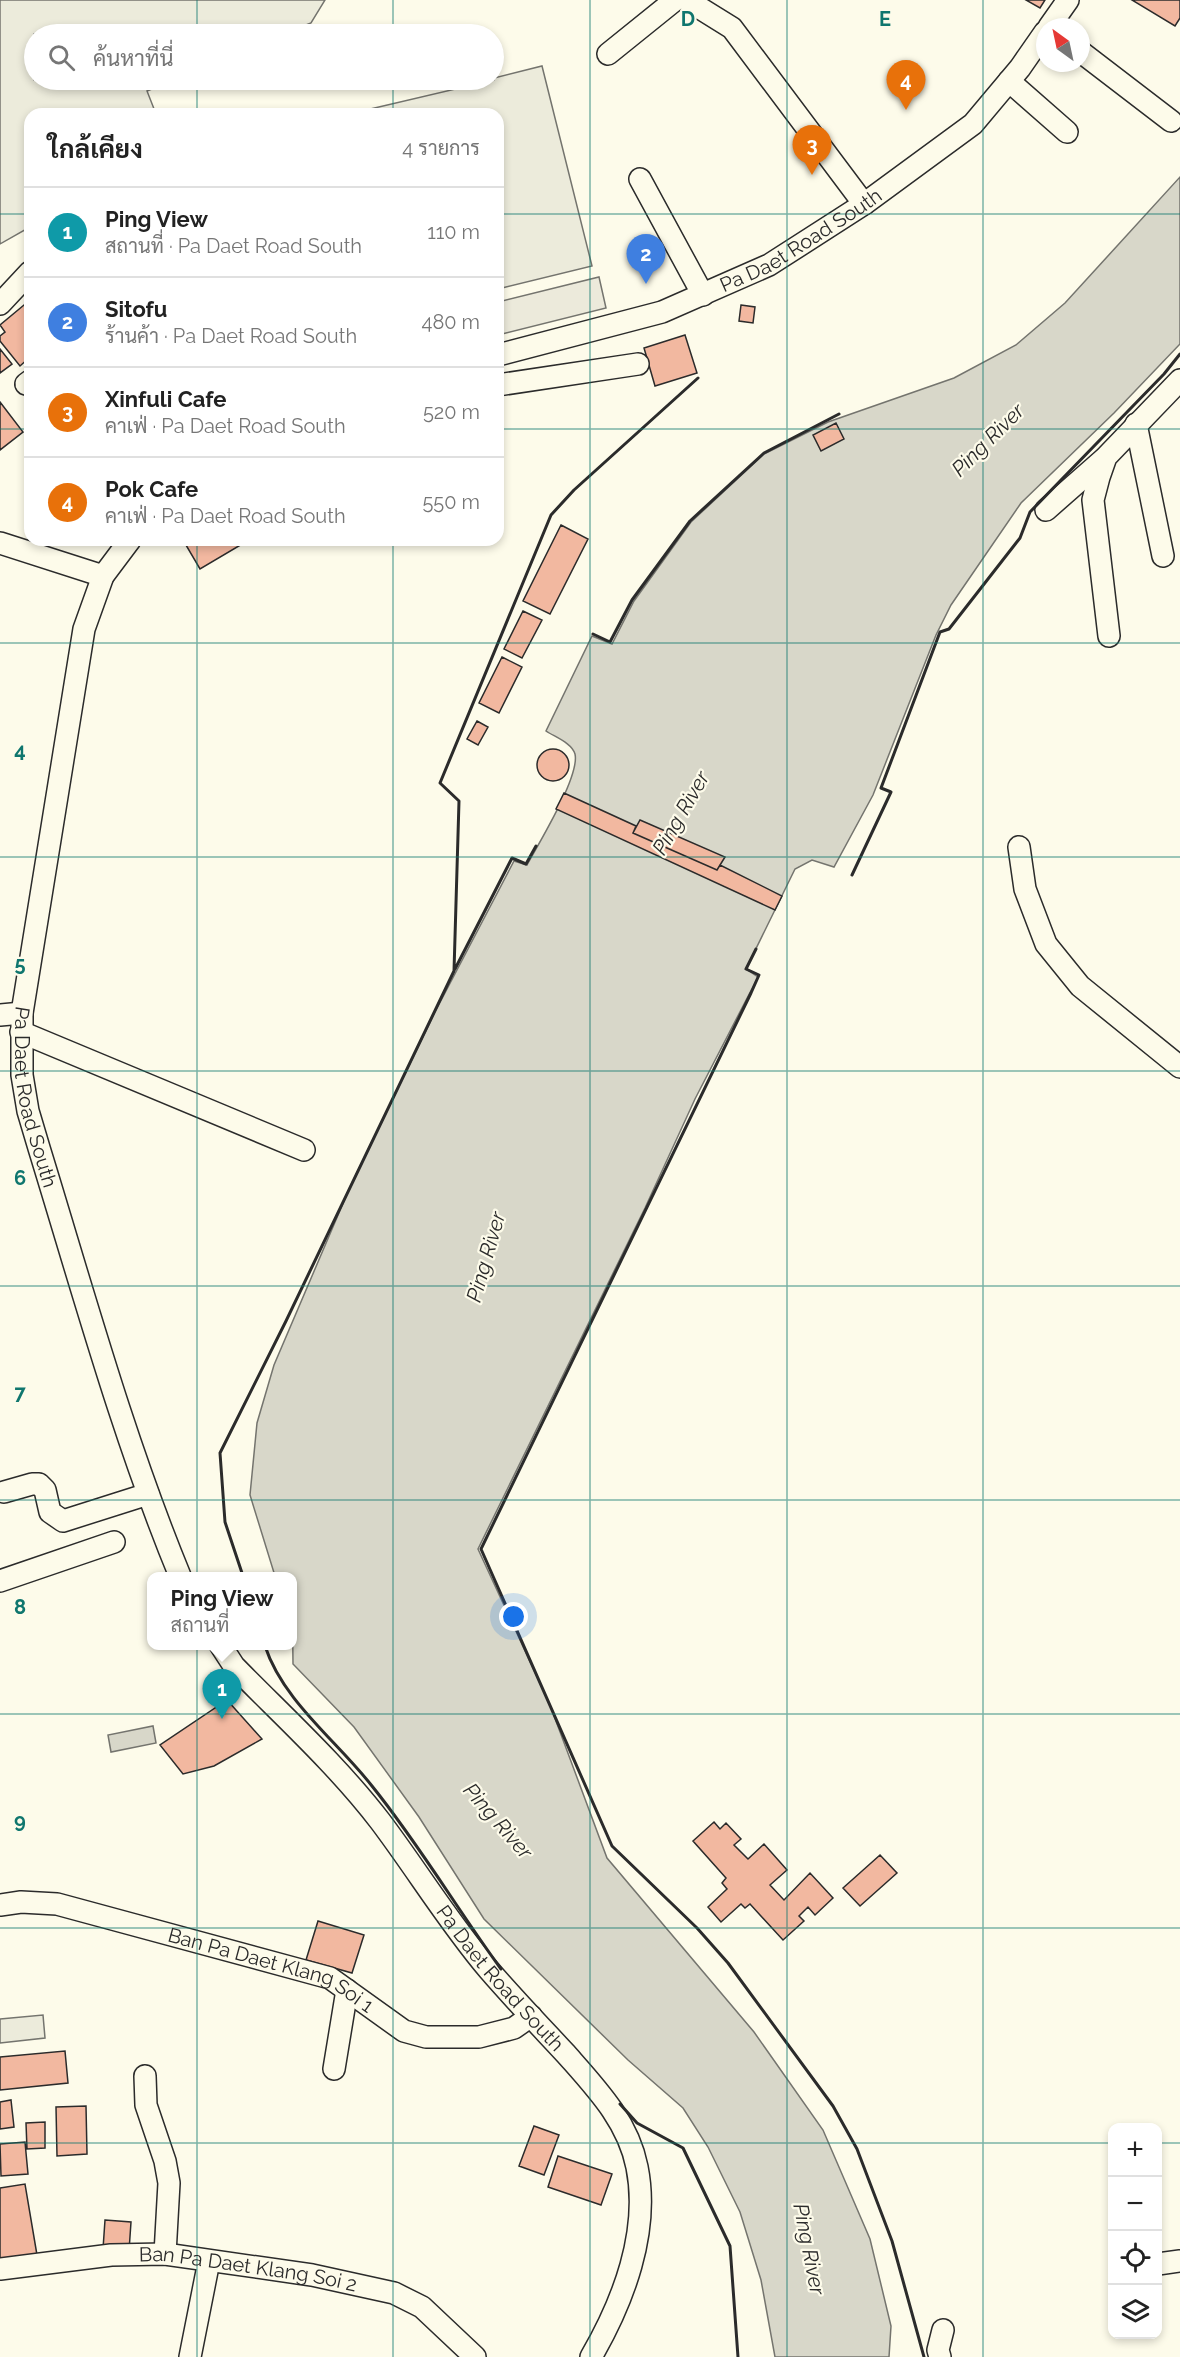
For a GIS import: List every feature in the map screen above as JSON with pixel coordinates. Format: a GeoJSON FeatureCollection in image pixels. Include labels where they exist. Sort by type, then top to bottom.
{"type":"FeatureCollection","features":[{"type":"Feature","properties":{"kind":"street"},"geometry":{"type":"LineString","coordinates":[[608,54],[675,0]]}},
{"type":"Feature","properties":{"kind":"street"},"geometry":{"type":"LineString","coordinates":[[687,0],[732,28],[864,204]]}},
{"type":"Feature","properties":{"kind":"street"},"geometry":{"type":"LineString","coordinates":[[1055,18],[1068,0]]}},
{"type":"Feature","properties":{"kind":"street","name":"Pa Daet Road South"},"geometry":{"type":"LineString","coordinates":[[504,353],[662,312],[769,265],[864,204],[973,124],[1036,44]]}},
{"type":"Feature","properties":{"kind":"street"},"geometry":{"type":"LineString","coordinates":[[1090,59],[1171,121]]}},
{"type":"Feature","properties":{"kind":"street"},"geometry":{"type":"LineString","coordinates":[[1009,81],[1067,132]]}},
{"type":"Feature","properties":{"kind":"street"},"geometry":{"type":"LineString","coordinates":[[640,179],[703,295]]}},
{"type":"Feature","properties":{"kind":"street"},"geometry":{"type":"LineString","coordinates":[[0,304],[24,278]]}},
{"type":"Feature","properties":{"kind":"street"},"geometry":{"type":"LineString","coordinates":[[504,384],[638,364]]}},
{"type":"Feature","properties":{"kind":"street"},"geometry":{"type":"LineString","coordinates":[[1046,510],[1106,457],[1136,424],[1179,383]]}},
{"type":"Feature","properties":{"kind":"street"},"geometry":{"type":"LineString","coordinates":[[1136,424],[1162,556]]}},
{"type":"Feature","properties":{"kind":"street"},"geometry":{"type":"LineString","coordinates":[[1106,457],[1093,500],[1109,636]]}},
{"type":"Feature","properties":{"kind":"street"},"geometry":{"type":"LineString","coordinates":[[0,543],[103,576]]}},
{"type":"Feature","properties":{"kind":"street","name":"Pa Daet Road South"},"geometry":{"type":"LineString","coordinates":[[126,546],[103,576],[84,629],[21,1022],[22,1075],[28,1112],[148,1494],[178,1572]]}},
{"type":"Feature","properties":{"kind":"street"},"geometry":{"type":"LineString","coordinates":[[1019,847],[1025,889],[1046,944],[1080,986],[1180,1067]]}},
{"type":"Feature","properties":{"kind":"street"},"geometry":{"type":"LineString","coordinates":[[0,1015],[21,1022],[304,1150]]}},
{"type":"Feature","properties":{"kind":"street"},"geometry":{"type":"LineString","coordinates":[[4,1492],[39,1484],[45,1490],[50,1512],[58,1520],[63,1521],[148,1494]]}},
{"type":"Feature","properties":{"kind":"street"},"geometry":{"type":"LineString","coordinates":[[0,1581],[114,1542]]}},
{"type":"Feature","properties":{"kind":"street","name":"Pa Daet Road South"},"geometry":{"type":"LineString","coordinates":[[224,1650],[234,1666],[343,1777],[379,1820],[461,1935],[605,2097],[624,2128],[637,2167],[640,2213],[630,2265],[609,2326],[591,2357]]}},
{"type":"Feature","properties":{"kind":"street","name":"Ban Pa Daet Klang Soi 1"},"geometry":{"type":"LineString","coordinates":[[0,1905],[21,1902],[57,1905],[330,1978],[404,2031],[426,2037],[479,2037],[514,2028],[531,2016]]}},
{"type":"Feature","properties":{"kind":"street"},"geometry":{"type":"LineString","coordinates":[[334,2068],[347,1990]]}},
{"type":"Feature","properties":{"kind":"street"},"geometry":{"type":"LineString","coordinates":[[145,2076],[146,2105],[165,2161],[169,2182],[165,2254]]}},
{"type":"Feature","properties":{"kind":"street","name":"Ban Pa Daet Klang Soi 2"},"geometry":{"type":"LineString","coordinates":[[0,2269],[111,2255],[165,2254],[312,2275],[394,2293],[422,2307],[475,2357]]}},
{"type":"Feature","properties":{"kind":"street"},"geometry":{"type":"LineString","coordinates":[[190,2357],[209,2261]]}},
{"type":"Feature","properties":{"kind":"street"},"geometry":{"type":"LineString","coordinates":[[1162,2264],[1180,2261]]}},
{"type":"Feature","properties":{"kind":"street"},"geometry":{"type":"LineString","coordinates":[[940,2357],[938,2350],[943,2330]]}},
{"type":"Feature","properties":{"kind":"shaded area"},"geometry":{"type":"Polygon","coordinates":[[[0,0],[325,0],[308,24],[24,24],[24,90],[149,90],[147,91],[154,108],[24,108],[24,230],[0,244],[0,0]]]}},
{"type":"Feature","properties":{"kind":"shaded area"},"geometry":{"type":"Polygon","coordinates":[[[542,66],[592,266],[504,288],[504,108],[375,108],[451,90],[504,90],[504,76],[542,66]]]}},
{"type":"Feature","properties":{"kind":"shaded area"},"geometry":{"type":"Polygon","coordinates":[[[599,277],[606,308],[504,334],[504,301],[599,277]]]}},
{"type":"Feature","properties":{"kind":"shaded area"},"geometry":{"type":"Polygon","coordinates":[[[43,2015],[45,2038],[0,2043],[0,2019],[43,2015]]]}},
{"type":"Feature","properties":{"kind":"water","name":"Ping River"},"geometry":{"type":"Polygon","coordinates":[[[1180,177],[1180,344],[1114,413],[1021,503],[951,605],[936,635],[873,795],[834,867],[812,860],[795,869],[746,969],[758,977],[695,1099],[645,1208],[478,1549],[550,1705],[607,1858],[754,2032],[823,2130],[870,2239],[891,2326],[889,2357],[775,2357],[761,2280],[740,2212],[708,2147],[683,2108],[628,2060],[484,1919],[419,1817],[354,1727],[293,1664],[293,1650],[297,1650],[297,1572],[274,1572],[250,1495],[257,1423],[274,1365],[350,1187],[435,1012],[514,861],[527,865],[565,793],[575,764],[575,754],[567,743],[546,731],[592,636],[612,644],[634,601],[691,522],[764,454],[828,422],[954,378],[1016,345],[1065,303],[1180,177]]]}},
{"type":"Feature","properties":{"kind":"water"},"geometry":{"type":"Polygon","coordinates":[[[153,1726],[156,1743],[111,1752],[108,1735],[153,1726]]]}},
{"type":"Feature","properties":{"kind":"building"},"geometry":{"type":"Polygon","coordinates":[[[1026,0],[1045,0],[1040,8],[1026,0]]]}},
{"type":"Feature","properties":{"kind":"building"},"geometry":{"type":"Polygon","coordinates":[[[1132,0],[1180,0],[1180,18],[1175,26],[1132,0]]]}},
{"type":"Feature","properties":{"kind":"building"},"geometry":{"type":"Polygon","coordinates":[[[24,305],[24,362],[20,366],[0,341],[0,336],[5,332],[0,325],[24,305]]]}},
{"type":"Feature","properties":{"kind":"building"},"geometry":{"type":"Polygon","coordinates":[[[741,305],[755,307],[753,323],[739,321],[741,305]]]}},
{"type":"Feature","properties":{"kind":"building"},"geometry":{"type":"Polygon","coordinates":[[[685,335],[697,373],[655,386],[644,348],[685,335]]]}},
{"type":"Feature","properties":{"kind":"building"},"geometry":{"type":"Polygon","coordinates":[[[0,349],[12,364],[0,373],[0,349]]]}},
{"type":"Feature","properties":{"kind":"building"},"geometry":{"type":"Polygon","coordinates":[[[0,402],[23,432],[0,450],[0,402]]]}},
{"type":"Feature","properties":{"kind":"building"},"geometry":{"type":"Polygon","coordinates":[[[836,423],[844,439],[821,451],[813,435],[836,423]]]}},
{"type":"Feature","properties":{"kind":"building"},"geometry":{"type":"Polygon","coordinates":[[[561,525],[588,539],[550,614],[523,601],[561,525]]]}},
{"type":"Feature","properties":{"kind":"building"},"geometry":{"type":"Polygon","coordinates":[[[187,546],[239,546],[200,569],[187,546]]]}},
{"type":"Feature","properties":{"kind":"building"},"geometry":{"type":"Polygon","coordinates":[[[523,611],[542,620],[522,658],[504,649],[523,611]]]}},
{"type":"Feature","properties":{"kind":"building"},"geometry":{"type":"Polygon","coordinates":[[[502,657],[522,667],[499,713],[479,703],[502,657]]]}},
{"type":"Feature","properties":{"kind":"building"},"geometry":{"type":"Polygon","coordinates":[[[477,721],[488,727],[478,745],[467,739],[477,721]]]}},
{"type":"Feature","properties":{"kind":"building"},"geometry":{"type":"Polygon","coordinates":[[[553,749],[564,754],[569,765],[564,776],[553,781],[542,776],[537,765],[542,754],[553,749]]]}},
{"type":"Feature","properties":{"kind":"building"},"geometry":{"type":"Polygon","coordinates":[[[564,793],[636,826],[633,833],[717,870],[720,865],[782,896],[775,910],[556,809],[564,793]]]}},
{"type":"Feature","properties":{"kind":"building"},"geometry":{"type":"Polygon","coordinates":[[[640,820],[725,857],[717,870],[633,833],[640,820]]]}},
{"type":"Feature","properties":{"kind":"building"},"geometry":{"type":"Polygon","coordinates":[[[227,1700],[262,1739],[214,1766],[183,1774],[160,1745],[227,1700]]]}},
{"type":"Feature","properties":{"kind":"building"},"geometry":{"type":"Polygon","coordinates":[[[714,1822],[720,1829],[726,1823],[741,1839],[734,1845],[748,1859],[764,1844],[787,1870],[770,1885],[784,1900],[810,1873],[833,1898],[815,1915],[808,1907],[799,1916],[804,1921],[783,1940],[750,1904],[745,1908],[741,1904],[721,1922],[708,1907],[727,1889],[722,1883],[726,1878],[693,1841],[714,1822]]]}},
{"type":"Feature","properties":{"kind":"building"},"geometry":{"type":"Polygon","coordinates":[[[880,1855],[897,1873],[860,1906],[843,1888],[880,1855]]]}},
{"type":"Feature","properties":{"kind":"building"},"geometry":{"type":"Polygon","coordinates":[[[318,1921],[364,1935],[352,1973],[306,1960],[318,1921]]]}},
{"type":"Feature","properties":{"kind":"building"},"geometry":{"type":"Polygon","coordinates":[[[65,2051],[68,2083],[0,2090],[0,2057],[65,2051]]]}},
{"type":"Feature","properties":{"kind":"building"},"geometry":{"type":"Polygon","coordinates":[[[11,2100],[14,2127],[0,2129],[0,2102],[11,2100]]]}},
{"type":"Feature","properties":{"kind":"building"},"geometry":{"type":"Polygon","coordinates":[[[86,2106],[87,2154],[57,2156],[56,2107],[86,2106]]]}},
{"type":"Feature","properties":{"kind":"building"},"geometry":{"type":"Polygon","coordinates":[[[45,2122],[45,2148],[27,2149],[26,2123],[45,2122]]]}},
{"type":"Feature","properties":{"kind":"building"},"geometry":{"type":"Polygon","coordinates":[[[534,2126],[559,2135],[544,2175],[519,2166],[534,2126]]]}},
{"type":"Feature","properties":{"kind":"building"},"geometry":{"type":"Polygon","coordinates":[[[25,2142],[28,2174],[1,2176],[0,2144],[25,2142]]]}},
{"type":"Feature","properties":{"kind":"building"},"geometry":{"type":"Polygon","coordinates":[[[558,2156],[612,2174],[601,2205],[548,2187],[558,2156]]]}},
{"type":"Feature","properties":{"kind":"building"},"geometry":{"type":"Polygon","coordinates":[[[25,2184],[37,2255],[0,2261],[0,2188],[25,2184]]]}},
{"type":"Feature","properties":{"kind":"building"},"geometry":{"type":"Polygon","coordinates":[[[105,2220],[131,2222],[129,2251],[103,2249],[105,2220]]]}},
{"type":"Feature","properties":{"kind":"wall"},"geometry":{"type":"LineString","coordinates":[[852,875],[891,792],[881,788],[940,632],[949,629],[1020,538],[1030,512],[1164,374],[1180,354]]}},
{"type":"Feature","properties":{"kind":"wall"},"geometry":{"type":"LineString","coordinates":[[242,1572],[225,1522],[220,1453],[454,971],[459,801],[440,783],[551,515],[574,490],[698,378]]}},
{"type":"Feature","properties":{"kind":"wall"},"geometry":{"type":"LineString","coordinates":[[593,634],[610,642],[632,600],[690,521],[764,453],[839,414]]}},
{"type":"Feature","properties":{"kind":"wall"},"geometry":{"type":"LineString","coordinates":[[455,969],[512,858],[526,864],[536,846]]}},
{"type":"Feature","properties":{"kind":"wall"},"geometry":{"type":"LineString","coordinates":[[756,949],[746,969],[759,975],[751,993],[481,1549],[612,1846],[697,1928],[728,1963],[833,2106],[857,2149],[892,2241],[924,2357]]}},
{"type":"Feature","properties":{"kind":"wall"},"geometry":{"type":"LineString","coordinates":[[267,1650],[284,1685],[389,1808],[501,1969]]}},
{"type":"Feature","properties":{"kind":"wall"},"geometry":{"type":"LineString","coordinates":[[620,2104],[637,2123],[683,2148],[730,2246],[738,2357]]}},
{"type":"Feature","properties":{"kind":"place","name":"Pok Cafe"},"geometry":{"type":"Point","coordinates":[906,110]}},
{"type":"Feature","properties":{"kind":"place","name":"Xinfuli Cafe"},"geometry":{"type":"Point","coordinates":[812,175]}},
{"type":"Feature","properties":{"kind":"place","name":"Sitofu"},"geometry":{"type":"Point","coordinates":[646,284]}},
{"type":"Feature","properties":{"kind":"place","name":"Ping View"},"geometry":{"type":"Point","coordinates":[222,1719]}}]}
